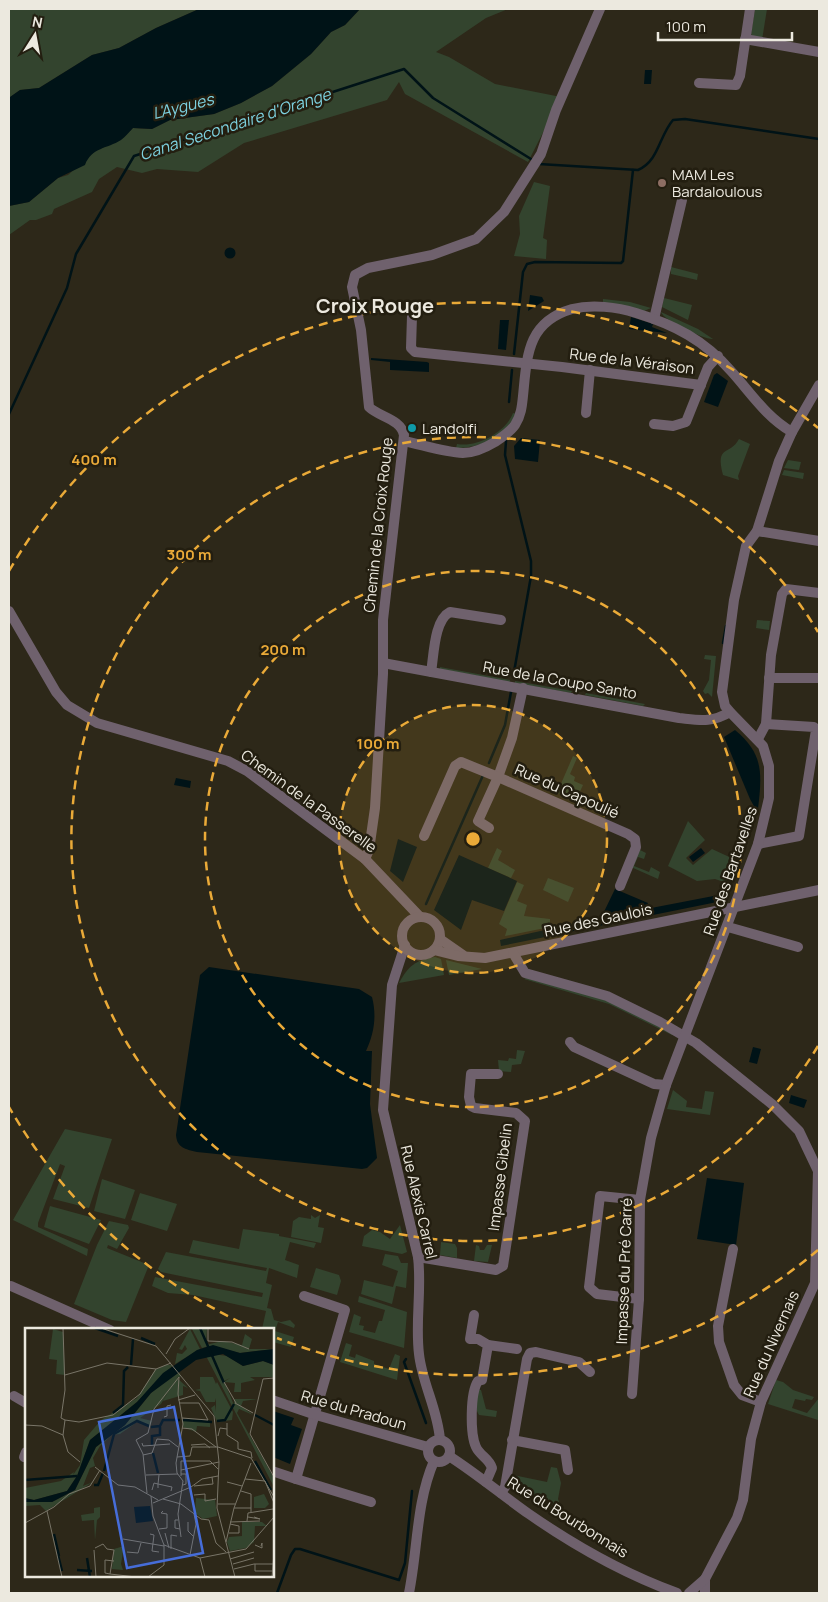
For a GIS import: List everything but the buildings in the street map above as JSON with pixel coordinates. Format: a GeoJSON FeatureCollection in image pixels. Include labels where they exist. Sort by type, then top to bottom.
{"type":"FeatureCollection","features":[{"type":"Feature","properties":{"kind":"street","name":"Chemin de la Croix Rouge"},"geometry":{"type":"LineString","coordinates":[[365,859],[369,850],[375,808],[383,664],[383,620],[388,558],[404,441],[401,427],[375,413],[369,407],[361,330],[352,287],[354,275],[368,268],[432,255],[476,239],[504,212],[535,165],[556,110],[600,9]]}},
{"type":"Feature","properties":{"kind":"street"},"geometry":{"type":"LineString","coordinates":[[700,83],[736,85],[740,76],[750,9]]}},
{"type":"Feature","properties":{"kind":"street"},"geometry":{"type":"LineString","coordinates":[[745,39],[819,52]]}},
{"type":"Feature","properties":{"kind":"street"},"geometry":{"type":"LineString","coordinates":[[654,319],[682,200]]}},
{"type":"Feature","properties":{"kind":"street"},"geometry":{"type":"LineString","coordinates":[[404,441],[463,453],[482,449],[496,441],[514,426],[520,416],[526,364],[535,333],[565,311],[583,307],[628,311],[654,319],[699,340],[718,356],[772,419],[792,432]]}},
{"type":"Feature","properties":{"kind":"street","name":"Rue de la Véraison"},"geometry":{"type":"LineString","coordinates":[[412,316],[411,348],[415,352],[590,370],[701,385],[708,367],[718,356]]}},
{"type":"Feature","properties":{"kind":"street"},"geometry":{"type":"LineString","coordinates":[[586,413],[590,370]]}},
{"type":"Feature","properties":{"kind":"street"},"geometry":{"type":"LineString","coordinates":[[654,424],[673,426],[686,422],[701,385]]}},
{"type":"Feature","properties":{"kind":"street","name":"Rue des Bartavelles"},"geometry":{"type":"LineString","coordinates":[[686,1037],[728,927],[766,819],[770,779],[767,756],[758,739],[730,712],[722,692],[733,609],[746,546],[757,530],[779,461],[792,432],[819,385]]}},
{"type":"Feature","properties":{"kind":"street"},"geometry":{"type":"LineString","coordinates":[[757,530],[819,541]]}},
{"type":"Feature","properties":{"kind":"street"},"geometry":{"type":"LineString","coordinates":[[758,739],[766,724],[769,678],[782,594],[786,589],[819,593]]}},
{"type":"Feature","properties":{"kind":"street","name":"Chemin de la Passerelle"},"geometry":{"type":"LineString","coordinates":[[9,611],[56,692],[68,705],[97,723],[228,761],[247,771],[365,859],[420,917],[433,921],[440,932],[440,939],[466,957]]}},
{"type":"Feature","properties":{"kind":"street"},"geometry":{"type":"LineString","coordinates":[[431,672],[440,624],[444,615],[450,612],[501,620]]}},
{"type":"Feature","properties":{"kind":"street","name":"Rue de la Coupo Santo"},"geometry":{"type":"LineString","coordinates":[[383,664],[705,721],[714,720],[730,712]]}},
{"type":"Feature","properties":{"kind":"street"},"geometry":{"type":"LineString","coordinates":[[769,678],[819,678]]}},
{"type":"Feature","properties":{"kind":"street","name":"Rue du Capoulié"},"geometry":{"type":"LineString","coordinates":[[523,688],[512,738],[498,777],[628,834],[635,839],[636,847],[620,886]]}},
{"type":"Feature","properties":{"kind":"street"},"geometry":{"type":"LineString","coordinates":[[758,844],[799,836],[816,730],[814,727],[766,724]]}},
{"type":"Feature","properties":{"kind":"street"},"geometry":{"type":"LineString","coordinates":[[424,836],[457,763],[467,763],[498,777],[478,820],[489,828]]}},
{"type":"Feature","properties":{"kind":"street","name":"Rue des Gaulois"},"geometry":{"type":"LineString","coordinates":[[466,957],[486,958],[513,953],[819,890]]}},
{"type":"Feature","properties":{"kind":"street","name":"Chemin de la Passerelle"},"geometry":{"type":"LineString","coordinates":[[402,896],[409,922],[403,933],[405,945]]}},
{"type":"Feature","properties":{"kind":"street"},"geometry":{"type":"LineString","coordinates":[[409,922],[420,917]]}},
{"type":"Feature","properties":{"kind":"street"},"geometry":{"type":"LineString","coordinates":[[728,927],[798,947]]}},
{"type":"Feature","properties":{"kind":"street"},"geometry":{"type":"LineString","coordinates":[[396,970],[416,954],[429,953],[434,950],[440,939]]}},
{"type":"Feature","properties":{"kind":"street"},"geometry":{"type":"LineString","coordinates":[[405,945],[416,954]]}},
{"type":"Feature","properties":{"kind":"street","name":"Rue Alexis Carrel"},"geometry":{"type":"LineString","coordinates":[[405,945],[396,970],[390,996],[383,1110],[418,1257],[420,1274],[419,1356],[434,1406],[440,1440],[449,1446],[449,1456]]}},
{"type":"Feature","properties":{"kind":"street"},"geometry":{"type":"LineString","coordinates":[[434,950],[466,957]]}},
{"type":"Feature","properties":{"kind":"street"},"geometry":{"type":"LineString","coordinates":[[513,953],[525,973],[606,996],[636,1009],[686,1037],[773,1105],[799,1131],[818,1172]]}},
{"type":"Feature","properties":{"kind":"street","name":"Impasse du Pré Carré"},"geometry":{"type":"LineString","coordinates":[[632,1394],[640,1299],[640,1200],[651,1138],[666,1085],[686,1037]]}},
{"type":"Feature","properties":{"kind":"street"},"geometry":{"type":"LineString","coordinates":[[570,1042],[574,1047],[654,1084],[666,1085]]}},
{"type":"Feature","properties":{"kind":"street","name":"Impasse Gibelin"},"geometry":{"type":"LineString","coordinates":[[418,1257],[496,1270],[503,1266],[525,1120],[516,1113],[475,1108],[471,1106],[469,1097],[471,1074],[498,1074]]}},
{"type":"Feature","properties":{"kind":"street","name":"Rue du Nivernais"},"geometry":{"type":"LineString","coordinates":[[689,1593],[705,1579],[740,1510],[750,1439],[761,1402],[815,1283],[818,1172]]}},
{"type":"Feature","properties":{"kind":"street"},"geometry":{"type":"LineString","coordinates":[[640,1200],[600,1196],[589,1287],[597,1294],[640,1299]]}},
{"type":"Feature","properties":{"kind":"street"},"geometry":{"type":"LineString","coordinates":[[733,1249],[718,1326],[719,1342],[742,1396],[761,1402]]}},
{"type":"Feature","properties":{"kind":"street"},"geometry":{"type":"LineString","coordinates":[[11,1286],[106,1328]]}},
{"type":"Feature","properties":{"kind":"street"},"geometry":{"type":"LineString","coordinates":[[296,1479],[345,1310],[304,1296]]}},
{"type":"Feature","properties":{"kind":"street"},"geometry":{"type":"LineString","coordinates":[[474,1315],[470,1339],[478,1340],[488,1345],[517,1349]]}},
{"type":"Feature","properties":{"kind":"street"},"geometry":{"type":"LineString","coordinates":[[486,1482],[492,1468],[490,1460],[479,1452],[475,1446],[472,1407],[473,1390],[478,1381],[482,1380],[488,1345]]}},
{"type":"Feature","properties":{"kind":"street"},"geometry":{"type":"LineString","coordinates":[[501,1493],[505,1487],[527,1359],[530,1353],[536,1352],[579,1362],[590,1372]]}},
{"type":"Feature","properties":{"kind":"street"},"geometry":{"type":"LineString","coordinates":[[14,1396],[25,1402]]}},
{"type":"Feature","properties":{"kind":"street","name":"Rue du Pradoun"},"geometry":{"type":"LineString","coordinates":[[274,1401],[316,1415],[428,1447]]}},
{"type":"Feature","properties":{"kind":"street"},"geometry":{"type":"LineString","coordinates":[[434,1461],[428,1453],[428,1447],[432,1442],[440,1440]]}},
{"type":"Feature","properties":{"kind":"street"},"geometry":{"type":"LineString","coordinates":[[512,1440],[565,1450],[568,1470]]}},
{"type":"Feature","properties":{"kind":"street"},"geometry":{"type":"LineString","coordinates":[[434,1461],[444,1460],[449,1456]]}},
{"type":"Feature","properties":{"kind":"street","name":"Rue du Bourbonnais"},"geometry":{"type":"LineString","coordinates":[[449,1456],[584,1549],[637,1577],[677,1593]]}},
{"type":"Feature","properties":{"kind":"street"},"geometry":{"type":"LineString","coordinates":[[409,1593],[416,1555],[420,1502],[424,1485],[434,1461]]}},
{"type":"Feature","properties":{"kind":"street"},"geometry":{"type":"LineString","coordinates":[[274,1472],[371,1502]]}},
{"type":"Feature","properties":{"kind":"street"},"geometry":{"type":"LineString","coordinates":[[705,1579],[706,1593]]}},
{"type":"Feature","properties":{"kind":"green space"},"geometry":{"type":"Polygon","coordinates":[[[9,9],[199,9],[156,28],[119,48],[92,55],[39,88],[20,90],[9,98],[9,9]]]}},
{"type":"Feature","properties":{"kind":"green space"},"geometry":{"type":"Polygon","coordinates":[[[360,9],[508,9],[486,18],[436,52],[449,57],[495,84],[561,97],[528,162],[405,94],[399,82],[387,100],[244,143],[198,172],[157,169],[142,173],[117,167],[99,179],[92,192],[54,209],[52,214],[36,220],[30,220],[9,235],[9,206],[29,202],[58,178],[68,175],[95,151],[120,140],[133,128],[152,129],[170,120],[214,114],[241,103],[272,86],[311,54],[331,32],[345,25],[360,9]]]}},
{"type":"Feature","properties":{"kind":"green space"},"geometry":{"type":"Polygon","coordinates":[[[755,9],[767,9],[762,40],[756,39],[751,34],[755,9]]]}},
{"type":"Feature","properties":{"kind":"green space"},"geometry":{"type":"Polygon","coordinates":[[[534,182],[550,186],[543,238],[547,240],[546,259],[514,256],[520,234],[519,216],[534,182]]]}},
{"type":"Feature","properties":{"kind":"green space"},"geometry":{"type":"Polygon","coordinates":[[[671,267],[698,274],[697,280],[671,274],[671,267]]]}},
{"type":"Feature","properties":{"kind":"green space"},"geometry":{"type":"Polygon","coordinates":[[[664,298],[692,305],[688,320],[662,307],[664,298]]]}},
{"type":"Feature","properties":{"kind":"green space"},"geometry":{"type":"Polygon","coordinates":[[[603,299],[630,302],[651,308],[644,311],[603,304],[603,299]]]}},
{"type":"Feature","properties":{"kind":"green space"},"geometry":{"type":"Polygon","coordinates":[[[661,312],[698,329],[713,339],[685,329],[669,320],[661,312]]]}},
{"type":"Feature","properties":{"kind":"green space"},"geometry":{"type":"Polygon","coordinates":[[[513,413],[517,414],[512,422],[491,440],[474,446],[456,448],[457,444],[473,444],[490,437],[504,426],[513,413]]]}},
{"type":"Feature","properties":{"kind":"green space"},"geometry":{"type":"Polygon","coordinates":[[[739,439],[750,444],[738,476],[739,480],[723,475],[721,459],[722,454],[739,439]]]}},
{"type":"Feature","properties":{"kind":"green space"},"geometry":{"type":"Polygon","coordinates":[[[788,460],[801,462],[799,470],[784,468],[788,460]]]}},
{"type":"Feature","properties":{"kind":"green space"},"geometry":{"type":"Polygon","coordinates":[[[784,470],[804,473],[803,479],[782,475],[784,470]]]}},
{"type":"Feature","properties":{"kind":"green space"},"geometry":{"type":"Polygon","coordinates":[[[757,620],[770,621],[769,630],[756,628],[757,620]]]}},
{"type":"Feature","properties":{"kind":"green space"},"geometry":{"type":"Polygon","coordinates":[[[705,655],[716,656],[712,697],[703,691],[709,680],[711,660],[704,659],[705,655]]]}},
{"type":"Feature","properties":{"kind":"green space"},"geometry":{"type":"Polygon","coordinates":[[[440,667],[510,680],[510,682],[440,669],[440,667]]]}},
{"type":"Feature","properties":{"kind":"green space"},"geometry":{"type":"Polygon","coordinates":[[[515,681],[572,691],[571,693],[515,683],[515,681]]]}},
{"type":"Feature","properties":{"kind":"green space"},"geometry":{"type":"Polygon","coordinates":[[[586,693],[645,704],[643,706],[585,695],[586,693]]]}},
{"type":"Feature","properties":{"kind":"green space"},"geometry":{"type":"Polygon","coordinates":[[[573,756],[577,758],[570,774],[575,777],[574,781],[583,785],[576,800],[557,793],[573,756]]]}},
{"type":"Feature","properties":{"kind":"green space"},"geometry":{"type":"Polygon","coordinates":[[[688,821],[705,840],[686,858],[693,865],[712,849],[738,861],[730,884],[715,879],[697,881],[668,866],[688,821]]]}},
{"type":"Feature","properties":{"kind":"green space"},"geometry":{"type":"Polygon","coordinates":[[[497,848],[502,851],[498,860],[515,870],[511,878],[488,868],[497,848]]]}},
{"type":"Feature","properties":{"kind":"green space"},"geometry":{"type":"Polygon","coordinates":[[[640,850],[646,853],[644,859],[638,857],[634,866],[649,872],[651,867],[660,872],[658,879],[631,867],[640,850]]]}},
{"type":"Feature","properties":{"kind":"green space"},"geometry":{"type":"Polygon","coordinates":[[[548,878],[574,888],[568,902],[543,890],[548,878]]]}},
{"type":"Feature","properties":{"kind":"green space"},"geometry":{"type":"Polygon","coordinates":[[[517,882],[524,885],[517,901],[527,905],[524,916],[550,919],[550,927],[505,936],[507,929],[499,924],[517,882]]]}},
{"type":"Feature","properties":{"kind":"green space"},"geometry":{"type":"Polygon","coordinates":[[[435,957],[441,959],[444,975],[399,983],[413,965],[435,957]]]}},
{"type":"Feature","properties":{"kind":"green space"},"geometry":{"type":"Polygon","coordinates":[[[446,960],[482,969],[449,975],[446,960]]]}},
{"type":"Feature","properties":{"kind":"green space"},"geometry":{"type":"Polygon","coordinates":[[[524,979],[611,1001],[674,1032],[672,1035],[609,1004],[524,979]]]}},
{"type":"Feature","properties":{"kind":"green space"},"geometry":{"type":"Polygon","coordinates":[[[517,1050],[525,1051],[521,1064],[512,1065],[511,1072],[499,1071],[498,1060],[508,1061],[509,1058],[516,1059],[517,1050]]]}},
{"type":"Feature","properties":{"kind":"green space"},"geometry":{"type":"Polygon","coordinates":[[[673,1090],[687,1101],[686,1107],[702,1109],[705,1091],[714,1092],[710,1115],[667,1109],[673,1090]]]}},
{"type":"Feature","properties":{"kind":"green space"},"geometry":{"type":"Polygon","coordinates":[[[65,1129],[112,1139],[89,1208],[53,1199],[65,1166],[60,1164],[38,1223],[38,1227],[88,1249],[87,1256],[13,1220],[65,1129]]]}},
{"type":"Feature","properties":{"kind":"green space"},"geometry":{"type":"Polygon","coordinates":[[[102,1179],[135,1190],[125,1219],[94,1211],[102,1179]]]}},
{"type":"Feature","properties":{"kind":"green space"},"geometry":{"type":"Polygon","coordinates":[[[140,1193],[177,1204],[167,1231],[131,1220],[140,1193]]]}},
{"type":"Feature","properties":{"kind":"green space"},"geometry":{"type":"Polygon","coordinates":[[[50,1206],[101,1220],[89,1244],[44,1227],[50,1206]]]}},
{"type":"Feature","properties":{"kind":"green space"},"geometry":{"type":"Polygon","coordinates":[[[311,1215],[315,1218],[320,1215],[318,1227],[324,1228],[321,1243],[291,1237],[293,1221],[299,1217],[311,1219],[311,1215]]]}},
{"type":"Feature","properties":{"kind":"green space"},"geometry":{"type":"Polygon","coordinates":[[[109,1221],[128,1225],[129,1228],[117,1249],[108,1245],[107,1248],[149,1265],[126,1322],[112,1320],[74,1304],[97,1245],[109,1221]]]}},
{"type":"Feature","properties":{"kind":"green space"},"geometry":{"type":"Polygon","coordinates":[[[400,1225],[407,1252],[402,1254],[362,1246],[364,1236],[372,1230],[380,1232],[390,1239],[400,1225]]]}},
{"type":"Feature","properties":{"kind":"green space"},"geometry":{"type":"Polygon","coordinates":[[[243,1229],[279,1234],[279,1236],[316,1243],[314,1248],[290,1242],[285,1260],[299,1265],[297,1278],[269,1268],[266,1283],[272,1285],[267,1308],[271,1309],[274,1320],[281,1322],[290,1320],[295,1325],[294,1328],[278,1322],[275,1331],[294,1337],[291,1347],[274,1342],[274,1328],[262,1328],[266,1311],[193,1295],[168,1293],[152,1286],[155,1277],[262,1297],[263,1293],[161,1272],[158,1269],[166,1252],[266,1271],[267,1268],[189,1253],[193,1240],[239,1249],[243,1229]]]}},
{"type":"Feature","properties":{"kind":"green space"},"geometry":{"type":"Polygon","coordinates":[[[441,1242],[455,1244],[457,1258],[440,1255],[441,1242]]]}},
{"type":"Feature","properties":{"kind":"green space"},"geometry":{"type":"Polygon","coordinates":[[[476,1245],[479,1246],[480,1250],[484,1250],[487,1245],[492,1245],[488,1262],[474,1261],[476,1245]]]}},
{"type":"Feature","properties":{"kind":"green space"},"geometry":{"type":"Polygon","coordinates":[[[385,1254],[398,1256],[401,1263],[408,1263],[406,1288],[396,1286],[392,1304],[361,1294],[364,1280],[393,1287],[398,1271],[382,1265],[385,1254]]]}},
{"type":"Feature","properties":{"kind":"green space"},"geometry":{"type":"Polygon","coordinates":[[[316,1268],[339,1275],[341,1281],[337,1295],[310,1287],[316,1268]]]}},
{"type":"Feature","properties":{"kind":"green space"},"geometry":{"type":"Polygon","coordinates":[[[359,1296],[407,1312],[404,1348],[349,1332],[354,1314],[361,1317],[359,1325],[364,1326],[363,1330],[375,1333],[379,1321],[382,1321],[385,1310],[358,1302],[359,1296]]]}},
{"type":"Feature","properties":{"kind":"green space"},"geometry":{"type":"Polygon","coordinates":[[[346,1343],[352,1345],[349,1356],[355,1358],[356,1354],[374,1361],[374,1364],[389,1369],[395,1354],[400,1356],[397,1380],[340,1362],[346,1343]]]}},
{"type":"Feature","properties":{"kind":"green space"},"geometry":{"type":"Polygon","coordinates":[[[776,1380],[783,1382],[793,1390],[814,1397],[812,1400],[806,1399],[805,1401],[795,1399],[792,1408],[807,1413],[819,1398],[818,1420],[768,1404],[776,1380]]]}},
{"type":"Feature","properties":{"kind":"green space"},"geometry":{"type":"Polygon","coordinates":[[[478,1390],[481,1390],[486,1409],[497,1411],[496,1417],[479,1415],[477,1412],[476,1400],[478,1390]]]}},
{"type":"Feature","properties":{"kind":"green space"},"geometry":{"type":"Polygon","coordinates":[[[551,1467],[557,1468],[561,1483],[558,1499],[566,1520],[520,1491],[513,1475],[547,1482],[551,1467]]]}},
{"type":"Feature","properties":{"kind":"water","name":"L'Aygues"},"geometry":{"type":"Polygon","coordinates":[[[199,9],[360,9],[345,25],[331,32],[311,54],[272,86],[241,103],[214,114],[170,120],[152,129],[133,128],[121,140],[100,149],[88,159],[85,165],[58,178],[29,202],[9,206],[10,97],[20,90],[39,88],[92,55],[119,48],[156,28],[199,9]]]}},
{"type":"Feature","properties":{"kind":"water"},"geometry":{"type":"Polygon","coordinates":[[[645,70],[652,70],[651,84],[644,84],[645,70]]]}},
{"type":"Feature","properties":{"kind":"water"},"geometry":{"type":"Polygon","coordinates":[[[230,247],[236,253],[230,259],[224,253],[230,247]]]}},
{"type":"Feature","properties":{"kind":"water"},"geometry":{"type":"Polygon","coordinates":[[[530,295],[542,297],[544,301],[528,311],[530,295]]]}},
{"type":"Feature","properties":{"kind":"water"},"geometry":{"type":"Polygon","coordinates":[[[631,317],[653,324],[652,327],[667,333],[629,329],[631,317]]]}},
{"type":"Feature","properties":{"kind":"water"},"geometry":{"type":"Polygon","coordinates":[[[500,320],[509,320],[506,350],[498,349],[500,320]]]}},
{"type":"Feature","properties":{"kind":"water"},"geometry":{"type":"Polygon","coordinates":[[[371,358],[427,362],[429,363],[429,372],[390,370],[390,362],[371,360],[371,358]]]}},
{"type":"Feature","properties":{"kind":"water"},"geometry":{"type":"Polygon","coordinates":[[[717,373],[728,381],[718,407],[704,402],[714,375],[717,373]]]}},
{"type":"Feature","properties":{"kind":"water"},"geometry":{"type":"Polygon","coordinates":[[[521,438],[540,440],[538,462],[515,459],[514,446],[521,438]]]}},
{"type":"Feature","properties":{"kind":"water"},"geometry":{"type":"Polygon","coordinates":[[[735,730],[751,748],[759,765],[758,809],[755,808],[750,799],[724,737],[735,730]]]}},
{"type":"Feature","properties":{"kind":"water"},"geometry":{"type":"Polygon","coordinates":[[[176,778],[191,781],[190,788],[174,785],[176,778]]]}},
{"type":"Feature","properties":{"kind":"water"},"geometry":{"type":"Polygon","coordinates":[[[398,839],[417,847],[403,882],[390,871],[398,839]]]}},
{"type":"Feature","properties":{"kind":"water"},"geometry":{"type":"Polygon","coordinates":[[[701,848],[705,853],[693,862],[689,857],[701,848]]]}},
{"type":"Feature","properties":{"kind":"water"},"geometry":{"type":"Polygon","coordinates":[[[459,855],[517,881],[504,911],[472,900],[461,930],[434,910],[459,855]]]}},
{"type":"Feature","properties":{"kind":"water"},"geometry":{"type":"Polygon","coordinates":[[[615,889],[648,903],[646,909],[729,893],[727,900],[569,932],[568,926],[601,918],[615,889]]]}},
{"type":"Feature","properties":{"kind":"water"},"geometry":{"type":"Polygon","coordinates":[[[554,928],[555,935],[501,946],[500,940],[554,928]]]}},
{"type":"Feature","properties":{"kind":"water"},"geometry":{"type":"Polygon","coordinates":[[[209,967],[359,989],[372,997],[374,1025],[366,1051],[372,1051],[370,1104],[377,1158],[367,1168],[197,1152],[185,1149],[178,1143],[176,1135],[200,975],[209,967]]]}},
{"type":"Feature","properties":{"kind":"water"},"geometry":{"type":"Polygon","coordinates":[[[753,1047],[761,1049],[757,1064],[749,1062],[753,1047]]]}},
{"type":"Feature","properties":{"kind":"water"},"geometry":{"type":"Polygon","coordinates":[[[791,1095],[807,1100],[804,1108],[789,1103],[791,1095]]]}},
{"type":"Feature","properties":{"kind":"water"},"geometry":{"type":"Polygon","coordinates":[[[707,1178],[744,1183],[736,1245],[697,1239],[707,1178]]]}},
{"type":"Feature","properties":{"kind":"water"},"geometry":{"type":"Polygon","coordinates":[[[274,1411],[294,1418],[291,1425],[302,1429],[290,1464],[274,1457],[274,1411]]]}},
{"type":"Feature","properties":{"kind":"waterway","name":"Canal Secondaire d'Orange"},"geometry":{"type":"LineString","coordinates":[[9,414],[67,288],[76,254],[134,156],[404,69],[433,98],[531,159]]}},
{"type":"Feature","properties":{"kind":"waterway","name":"Canal Secondaire d'Orange"},"geometry":{"type":"LineString","coordinates":[[539,164],[638,170],[645,166],[655,154],[668,126],[673,120],[685,119],[819,139]]}},
{"type":"Feature","properties":{"kind":"waterway"},"geometry":{"type":"LineString","coordinates":[[514,354],[523,272],[527,264],[535,262],[621,263],[623,261],[633,170]]}},
{"type":"Feature","properties":{"kind":"waterway"},"geometry":{"type":"LineString","coordinates":[[509,402],[512,370]]}},
{"type":"Feature","properties":{"kind":"waterway"},"geometry":{"type":"LineString","coordinates":[[506,441],[505,455],[531,561],[531,576],[514,672]]}},
{"type":"Feature","properties":{"kind":"waterway"},"geometry":{"type":"LineString","coordinates":[[723,643],[726,626]]}},
{"type":"Feature","properties":{"kind":"waterway"},"geometry":{"type":"LineString","coordinates":[[489,763],[505,725],[511,692]]}},
{"type":"Feature","properties":{"kind":"waterway"},"geometry":{"type":"LineString","coordinates":[[426,904],[484,773]]}},
{"type":"Feature","properties":{"kind":"waterway"},"geometry":{"type":"LineString","coordinates":[[406,1359],[404,1362],[426,1423]]}},
{"type":"Feature","properties":{"kind":"waterway"},"geometry":{"type":"LineString","coordinates":[[277,1593],[295,1549],[399,1580],[405,1563],[412,1491]]}},
{"type":"Feature","properties":{"kind":"place","name":"MAM Les Bardaloulous"},"geometry":{"type":"Point","coordinates":[662,183]}},
{"type":"Feature","properties":{"kind":"place","name":"Landolfi"},"geometry":{"type":"Point","coordinates":[412,428]}},
{"type":"Feature","properties":{"kind":"district","name":"Croix Rouge"},"geometry":{"type":"Point","coordinates":[375,305]}}]}
